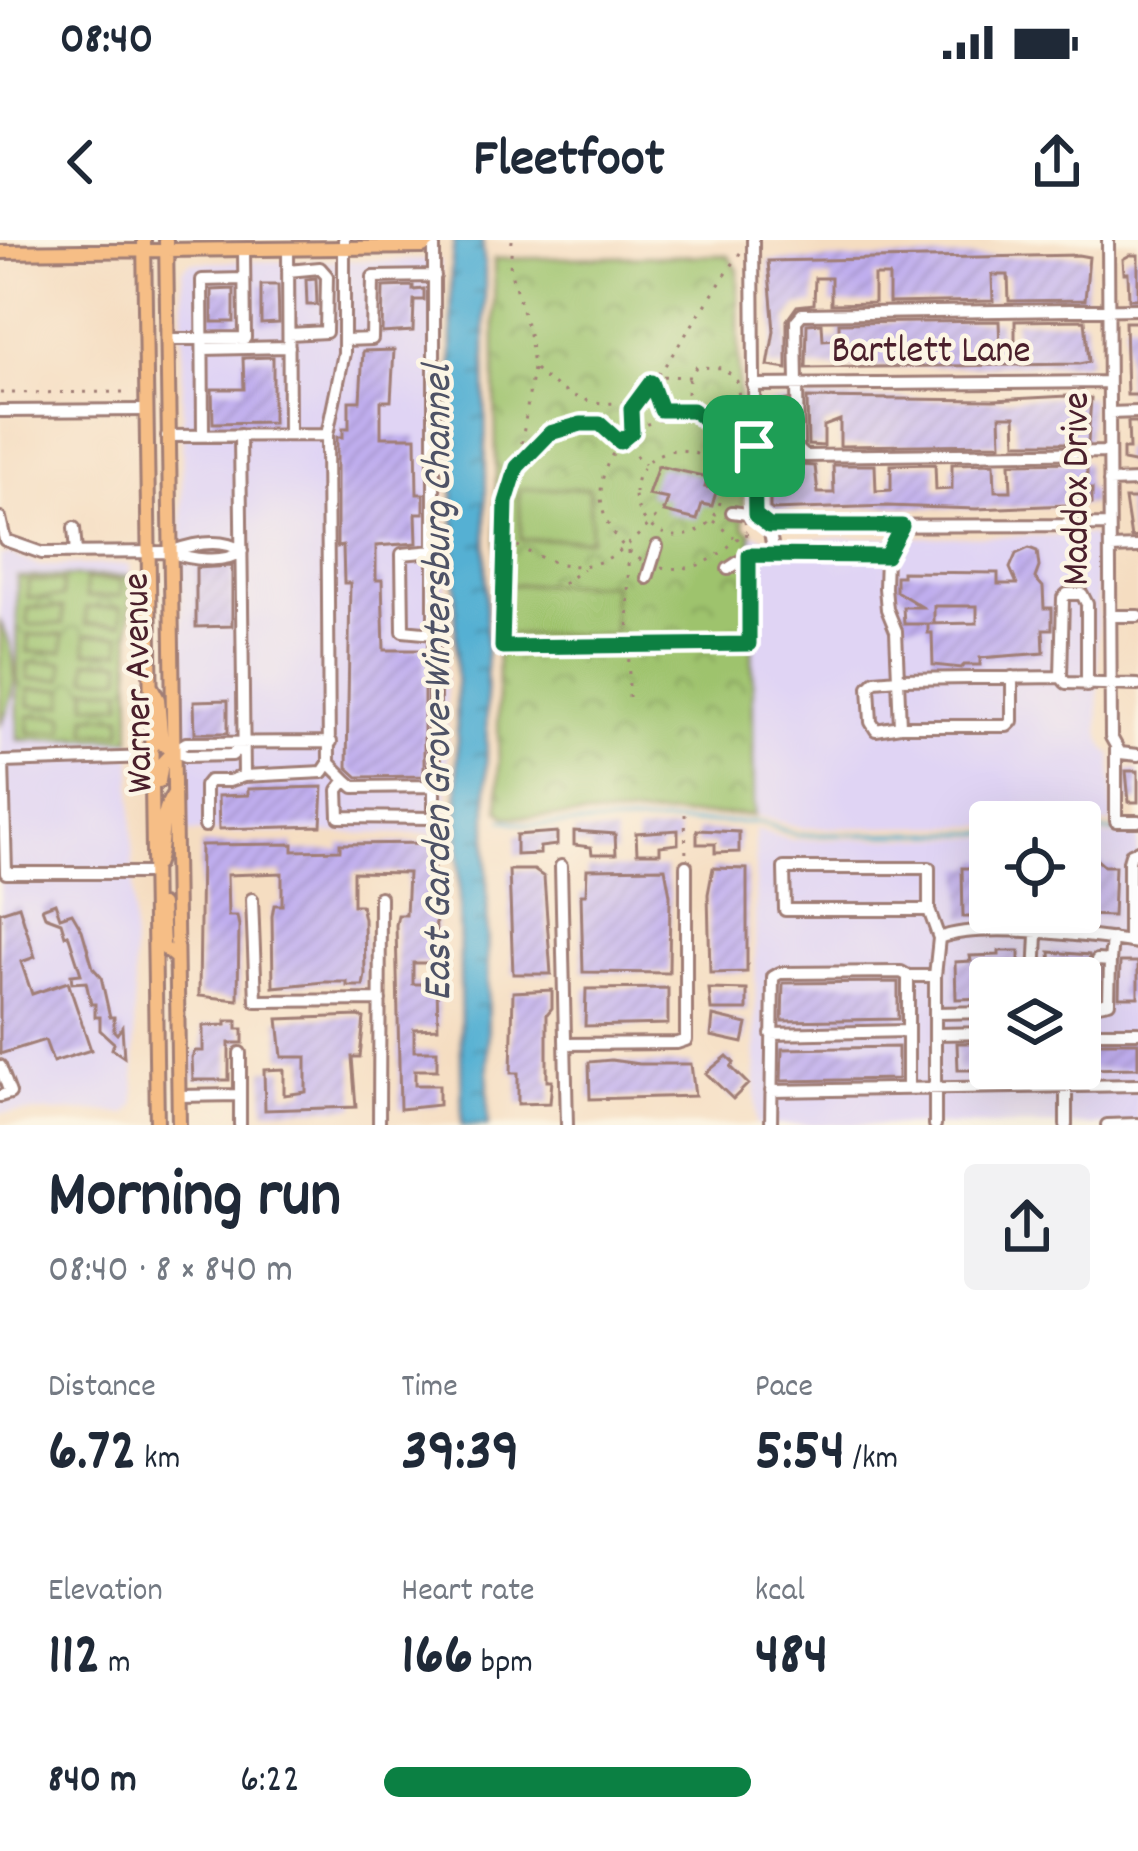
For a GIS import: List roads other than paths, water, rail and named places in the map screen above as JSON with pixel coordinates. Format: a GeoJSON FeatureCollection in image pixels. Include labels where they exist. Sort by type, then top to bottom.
{"type":"FeatureCollection","features":[{"type":"Feature","properties":{"kind":"main road"},"geometry":{"type":"LineString","coordinates":[[0,252],[144,246],[244,250],[345,244],[423,247],[433,240]]}},
{"type":"Feature","properties":{"kind":"main road","name":"Warner Avenue"},"geometry":{"type":"LineString","coordinates":[[144,246],[157,1125]]}},
{"type":"Feature","properties":{"kind":"main road","name":"Warner Avenue"},"geometry":{"type":"LineString","coordinates":[[166,246],[179,1125]]}},
{"type":"Feature","properties":{"kind":"main road"},"geometry":{"type":"LineString","coordinates":[[149,681],[158,699],[162,744],[172,751],[159,771],[159,801],[152,817]]}},
{"type":"Feature","properties":{"kind":"main road"},"geometry":{"type":"LineString","coordinates":[[173,795],[164,809],[160,854],[152,873],[160,880],[163,947],[176,958]]}},
{"type":"Feature","properties":{"kind":"street"},"geometry":{"type":"LineString","coordinates":[[346,781],[338,790],[339,817],[434,818],[433,240]]}},
{"type":"Feature","properties":{"kind":"street"},"geometry":{"type":"LineString","coordinates":[[750,240],[753,385],[744,514],[769,526],[1109,525]]}},
{"type":"Feature","properties":{"kind":"street","name":"Maddox Drive"},"geometry":{"type":"LineString","coordinates":[[1108,240],[1116,821],[1138,821]]}},
{"type":"Feature","properties":{"kind":"street"},"geometry":{"type":"LineString","coordinates":[[206,826],[205,786],[209,781],[323,772],[329,764],[327,435],[344,340],[345,244]]}},
{"type":"Feature","properties":{"kind":"street"},"geometry":{"type":"LineString","coordinates":[[288,249],[290,435]]}},
{"type":"Feature","properties":{"kind":"street"},"geometry":{"type":"LineString","coordinates":[[203,344],[245,338],[244,250]]}},
{"type":"Feature","properties":{"kind":"street"},"geometry":{"type":"LineString","coordinates":[[167,339],[203,344],[289,341],[326,332],[327,275],[320,268],[288,272]]}},
{"type":"Feature","properties":{"kind":"street"},"geometry":{"type":"LineString","coordinates":[[344,340],[371,339],[373,277],[435,276]]}},
{"type":"Feature","properties":{"kind":"street"},"geometry":{"type":"LineString","coordinates":[[203,436],[202,280],[244,280]]}},
{"type":"Feature","properties":{"kind":"street"},"geometry":{"type":"LineString","coordinates":[[1109,452],[805,456],[798,449],[796,321],[802,314],[1138,309]]}},
{"type":"Feature","properties":{"kind":"street","name":"Bartlett Lane"},"geometry":{"type":"LineString","coordinates":[[753,385],[1108,382]]}},
{"type":"Feature","properties":{"kind":"street"},"geometry":{"type":"LineString","coordinates":[[0,411],[145,410]]}},
{"type":"Feature","properties":{"kind":"street"},"geometry":{"type":"LineString","coordinates":[[1109,413],[1138,412]]}},
{"type":"Feature","properties":{"kind":"street"},"geometry":{"type":"LineString","coordinates":[[240,435],[244,776]]}},
{"type":"Feature","properties":{"kind":"street"},"geometry":{"type":"LineString","coordinates":[[167,436],[327,435]]}},
{"type":"Feature","properties":{"kind":"street"},"geometry":{"type":"LineString","coordinates":[[711,442],[748,446]]}},
{"type":"Feature","properties":{"kind":"street"},"geometry":{"type":"LineString","coordinates":[[1109,482],[1138,482]]}},
{"type":"Feature","properties":{"kind":"street"},"geometry":{"type":"LineString","coordinates":[[0,518],[0,534],[10,543],[42,554],[169,552],[191,544],[231,544],[242,550]]}},
{"type":"Feature","properties":{"kind":"street"},"geometry":{"type":"LineString","coordinates":[[769,526],[774,556]]}},
{"type":"Feature","properties":{"kind":"street"},"geometry":{"type":"LineString","coordinates":[[900,726],[896,631],[886,609],[886,556],[902,526]]}},
{"type":"Feature","properties":{"kind":"street"},"geometry":{"type":"LineString","coordinates":[[74,528],[76,553]]}},
{"type":"Feature","properties":{"kind":"street"},"geometry":{"type":"LineString","coordinates":[[647,578],[657,545]]}},
{"type":"Feature","properties":{"kind":"street"},"geometry":{"type":"LineString","coordinates":[[1110,548],[1138,547]]}},
{"type":"Feature","properties":{"kind":"street"},"geometry":{"type":"LineString","coordinates":[[434,551],[402,554],[403,631],[434,634]]}},
{"type":"Feature","properties":{"kind":"street"},"geometry":{"type":"LineString","coordinates":[[728,568],[749,555],[886,556]]}},
{"type":"Feature","properties":{"kind":"street"},"geometry":{"type":"LineString","coordinates":[[1087,686],[1088,604],[1082,594],[1067,594],[1061,676],[1066,683],[1087,686],[1138,685]]}},
{"type":"Feature","properties":{"kind":"street"},"geometry":{"type":"LineString","coordinates":[[1110,616],[1138,616]]}},
{"type":"Feature","properties":{"kind":"street"},"geometry":{"type":"LineString","coordinates":[[1012,677],[1012,721],[1006,726],[876,730],[871,722],[869,687],[875,681],[898,679],[1061,676]]}},
{"type":"Feature","properties":{"kind":"street"},"geometry":{"type":"LineString","coordinates":[[172,751],[186,756],[232,755],[242,745],[331,742]]}},
{"type":"Feature","properties":{"kind":"street"},"geometry":{"type":"LineString","coordinates":[[1113,743],[1126,755],[1138,755]]}},
{"type":"Feature","properties":{"kind":"street"},"geometry":{"type":"LineString","coordinates":[[151,757],[3,762],[3,842],[6,873],[152,873]]}},
{"type":"Feature","properties":{"kind":"street"},"geometry":{"type":"LineString","coordinates":[[329,764],[354,787],[434,786]]}},
{"type":"Feature","properties":{"kind":"street"},"geometry":{"type":"LineString","coordinates":[[1048,933],[1133,943],[1129,861],[1138,851]]}},
{"type":"Feature","properties":{"kind":"street"},"geometry":{"type":"LineString","coordinates":[[561,866],[566,1125]]}},
{"type":"Feature","properties":{"kind":"street"},"geometry":{"type":"LineString","coordinates":[[565,1044],[686,1040],[686,866]]}},
{"type":"Feature","properties":{"kind":"street"},"geometry":{"type":"LineString","coordinates":[[929,910],[785,910],[784,868],[929,868],[929,910],[942,937],[934,976],[935,1125]]}},
{"type":"Feature","properties":{"kind":"street"},"geometry":{"type":"LineString","coordinates":[[379,1125],[380,897]]}},
{"type":"Feature","properties":{"kind":"street"},"geometry":{"type":"LineString","coordinates":[[252,898],[256,1001],[380,1000]]}},
{"type":"Feature","properties":{"kind":"street"},"geometry":{"type":"LineString","coordinates":[[942,937],[1018,933]]}},
{"type":"Feature","properties":{"kind":"street"},"geometry":{"type":"LineString","coordinates":[[1101,1004],[1109,1002],[1104,960],[1112,939]]}},
{"type":"Feature","properties":{"kind":"street"},"geometry":{"type":"LineString","coordinates":[[771,1125],[771,981],[776,975],[901,972],[934,976]]}},
{"type":"Feature","properties":{"kind":"street"},"geometry":{"type":"LineString","coordinates":[[908,976],[908,1088]]}},
{"type":"Feature","properties":{"kind":"street"},"geometry":{"type":"LineString","coordinates":[[935,1013],[969,1012]]}},
{"type":"Feature","properties":{"kind":"street"},"geometry":{"type":"LineString","coordinates":[[771,1034],[908,1031]]}},
{"type":"Feature","properties":{"kind":"street"},"geometry":{"type":"LineString","coordinates":[[1101,1032],[1138,1032]]}},
{"type":"Feature","properties":{"kind":"street"},"geometry":{"type":"LineString","coordinates":[[936,1034],[969,1033]]}},
{"type":"Feature","properties":{"kind":"street"},"geometry":{"type":"LineString","coordinates":[[240,1053],[240,1125]]}},
{"type":"Feature","properties":{"kind":"street"},"geometry":{"type":"LineString","coordinates":[[0,1066],[10,1093],[0,1096]]}},
{"type":"Feature","properties":{"kind":"street"},"geometry":{"type":"LineString","coordinates":[[1101,1085],[1138,1085]]}},
{"type":"Feature","properties":{"kind":"street"},"geometry":{"type":"LineString","coordinates":[[771,1090],[969,1087]]}},
{"type":"Feature","properties":{"kind":"street"},"geometry":{"type":"LineString","coordinates":[[1066,1089],[1066,1125]]}},
{"type":"Feature","properties":{"kind":"street"},"geometry":{"type":"LineString","coordinates":[[178,1096],[240,1094]]}},
{"type":"Feature","properties":{"kind":"street"},"geometry":{"type":"LineString","coordinates":[[1107,1125],[1138,1124]]}},
{"type":"Feature","properties":{"kind":"water"},"geometry":{"type":"Polygon","coordinates":[[[454,240],[482,240],[485,270],[488,1125],[462,1125],[454,240]]]}},
{"type":"Feature","properties":{"kind":"waterway"},"geometry":{"type":"LineString","coordinates":[[503,820],[529,825],[760,822],[798,835],[969,833]]}},
{"type":"Feature","properties":{"kind":"waterway"},"geometry":{"type":"LineString","coordinates":[[1101,832],[1138,831]]}},
{"type":"Feature","properties":{"kind":"water label","name":"East Garden Grove-Wintersburg Channel"},"geometry":{"type":"Point","coordinates":[441,683]}}]}
